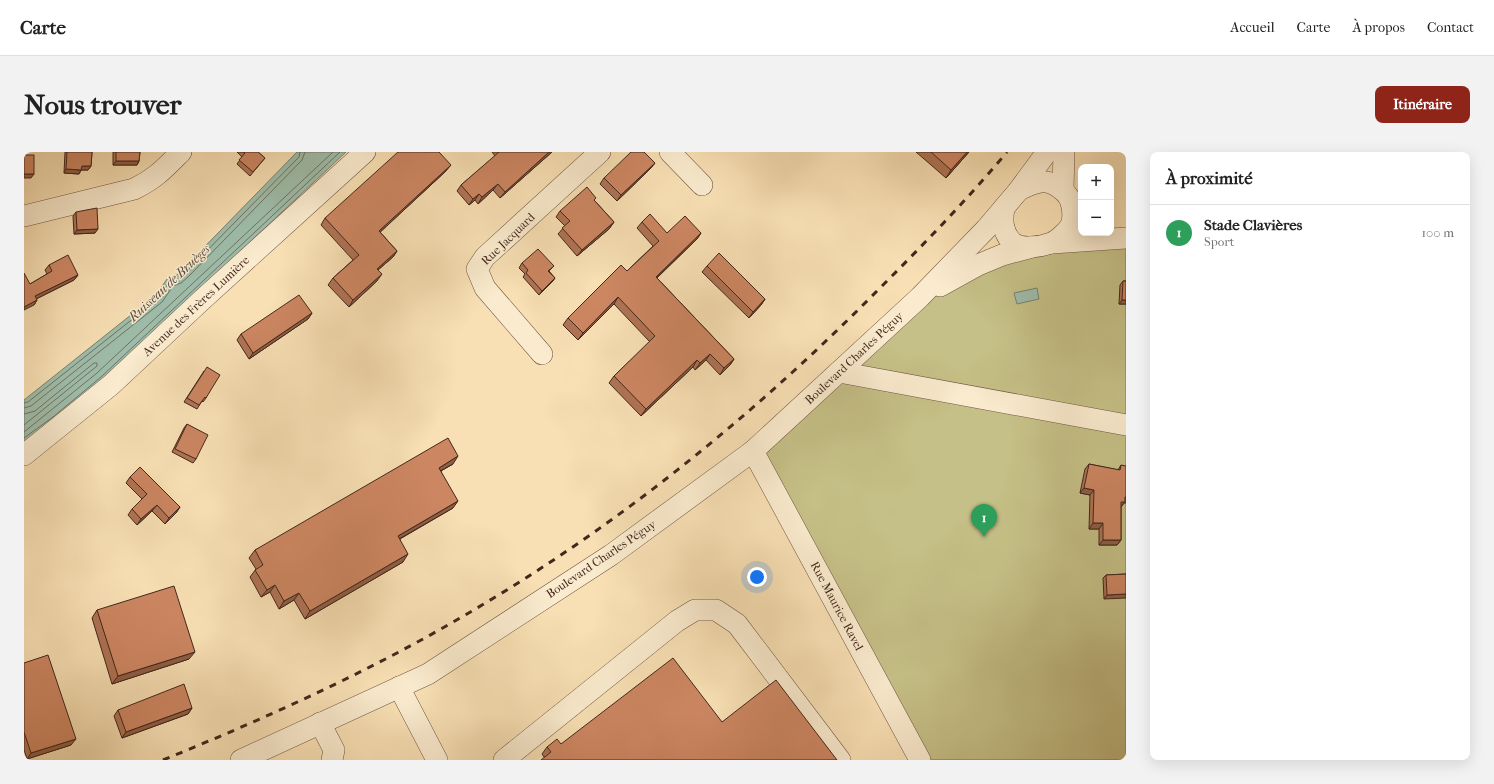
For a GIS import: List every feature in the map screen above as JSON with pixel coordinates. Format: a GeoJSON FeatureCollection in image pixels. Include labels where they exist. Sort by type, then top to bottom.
{"type":"FeatureCollection","features":[{"type":"Feature","properties":{"kind":"street"},"geometry":{"type":"LineString","coordinates":[[24,216],[134,189],[149,182],[157,176],[181,152]]}},
{"type":"Feature","properties":{"kind":"street","name":"Avenue des Frères Lumière"},"geometry":{"type":"LineString","coordinates":[[24,455],[111,385],[365,152]]}},
{"type":"Feature","properties":{"kind":"street","name":"Rue Jacquard"},"geometry":{"type":"LineString","coordinates":[[542,354],[484,288],[477,269],[485,257],[600,152]]}},
{"type":"Feature","properties":{"kind":"street"},"geometry":{"type":"LineString","coordinates":[[670,152],[702,185]]}},
{"type":"Feature","properties":{"kind":"street"},"geometry":{"type":"LineString","coordinates":[[1047,152],[1004,208],[1002,219],[1004,230],[1013,242],[1021,246],[1126,238]]}},
{"type":"Feature","properties":{"kind":"street"},"geometry":{"type":"LineString","coordinates":[[1043,245],[1062,234],[1071,225],[1073,212],[1072,199],[1064,152]]}},
{"type":"Feature","properties":{"kind":"street"},"geometry":{"type":"LineString","coordinates":[[1019,190],[1032,184],[1045,181],[1054,184],[1072,199]]}},
{"type":"Feature","properties":{"kind":"street","name":"Boulevard Charles Péguy"},"geometry":{"type":"LineString","coordinates":[[241,760],[428,674],[610,555],[753,451],[920,297],[986,229],[1004,208]]}},
{"type":"Feature","properties":{"kind":"street"},"geometry":{"type":"LineString","coordinates":[[1114,226],[1126,232]]}},
{"type":"Feature","properties":{"kind":"street","name":"Boulevard Charles Péguy"},"geometry":{"type":"LineString","coordinates":[[920,297],[978,265],[1010,251],[1043,245]]}},
{"type":"Feature","properties":{"kind":"street"},"geometry":{"type":"LineString","coordinates":[[839,372],[1126,425]]}},
{"type":"Feature","properties":{"kind":"street","name":"Rue Maurice Ravel"},"geometry":{"type":"LineString","coordinates":[[753,451],[920,760]]}},
{"type":"Feature","properties":{"kind":"street"},"geometry":{"type":"LineString","coordinates":[[504,760],[677,621],[695,610],[716,610],[737,624],[840,760]]}},
{"type":"Feature","properties":{"kind":"street"},"geometry":{"type":"LineString","coordinates":[[399,687],[437,760]]}},
{"type":"Feature","properties":{"kind":"street"},"geometry":{"type":"LineString","coordinates":[[320,723],[334,750],[332,760]]}},
{"type":"Feature","properties":{"kind":"shaded area"},"geometry":{"type":"Polygon","coordinates":[[[1126,238],[1126,760],[920,760],[753,451],[920,297],[978,265],[1126,238]]]}},
{"type":"Feature","properties":{"kind":"water","name":"Ruisseau de Bruèges"},"geometry":{"type":"Polygon","coordinates":[[[297,152],[346,152],[103,380],[24,443],[24,400],[156,295],[167,279],[177,275],[297,152]]]}},
{"type":"Feature","properties":{"kind":"water"},"geometry":{"type":"Polygon","coordinates":[[[1037,288],[1039,299],[1017,304],[1014,293],[1037,288]]]}},
{"type":"Feature","properties":{"kind":"building"},"geometry":{"type":"Polygon","coordinates":[[[67,152],[92,152],[91,166],[82,166],[81,170],[66,169],[67,152]]]}},
{"type":"Feature","properties":{"kind":"building"},"geometry":{"type":"Polygon","coordinates":[[[116,152],[140,152],[139,161],[116,161],[116,152]]]}},
{"type":"Feature","properties":{"kind":"building"},"geometry":{"type":"Polygon","coordinates":[[[243,152],[258,152],[265,158],[253,172],[239,160],[245,153],[243,152]]]}},
{"type":"Feature","properties":{"kind":"building"},"geometry":{"type":"Polygon","coordinates":[[[398,152],[439,152],[451,165],[379,231],[397,251],[377,269],[382,274],[353,300],[333,278],[359,255],[325,218],[398,152]]]}},
{"type":"Feature","properties":{"kind":"building"},"geometry":{"type":"Polygon","coordinates":[[[499,152],[549,152],[505,192],[498,184],[482,197],[479,194],[473,199],[461,185],[499,152]]]}},
{"type":"Feature","properties":{"kind":"building"},"geometry":{"type":"Polygon","coordinates":[[[631,152],[644,152],[655,163],[621,195],[604,178],[631,152]]]}},
{"type":"Feature","properties":{"kind":"building"},"geometry":{"type":"Polygon","coordinates":[[[931,152],[967,152],[951,170],[931,152]]]}},
{"type":"Feature","properties":{"kind":"building"},"geometry":{"type":"Polygon","coordinates":[[[24,155],[34,155],[34,174],[24,174],[24,155]]]}},
{"type":"Feature","properties":{"kind":"building"},"geometry":{"type":"Polygon","coordinates":[[[587,187],[596,198],[594,200],[614,222],[582,250],[562,228],[570,221],[560,211],[587,187]]]}},
{"type":"Feature","properties":{"kind":"building"},"geometry":{"type":"Polygon","coordinates":[[[97,208],[98,229],[77,230],[76,212],[97,208]]]}},
{"type":"Feature","properties":{"kind":"building"},"geometry":{"type":"Polygon","coordinates":[[[650,214],[667,233],[685,216],[701,233],[656,277],[734,359],[724,368],[710,354],[700,363],[697,360],[646,409],[614,376],[655,336],[618,297],[583,333],[568,318],[621,265],[627,271],[659,241],[642,222],[650,214]]]}},
{"type":"Feature","properties":{"kind":"building"},"geometry":{"type":"Polygon","coordinates":[[[538,249],[554,266],[548,271],[555,278],[542,291],[526,273],[528,270],[522,263],[538,249]]]}},
{"type":"Feature","properties":{"kind":"building"},"geometry":{"type":"Polygon","coordinates":[[[719,253],[765,299],[753,312],[707,266],[719,253]]]}},
{"type":"Feature","properties":{"kind":"building"},"geometry":{"type":"Polygon","coordinates":[[[68,255],[78,275],[35,296],[37,300],[24,307],[24,273],[30,284],[52,271],[49,265],[68,255]]]}},
{"type":"Feature","properties":{"kind":"building"},"geometry":{"type":"Polygon","coordinates":[[[1123,281],[1126,281],[1126,300],[1122,300],[1123,281]]]}},
{"type":"Feature","properties":{"kind":"building"},"geometry":{"type":"Polygon","coordinates":[[[299,295],[312,313],[253,353],[241,334],[299,295]]]}},
{"type":"Feature","properties":{"kind":"building"},"geometry":{"type":"Polygon","coordinates":[[[207,367],[220,375],[206,398],[205,397],[199,405],[187,398],[207,367]]]}},
{"type":"Feature","properties":{"kind":"building"},"geometry":{"type":"Polygon","coordinates":[[[187,424],[208,435],[196,459],[175,449],[187,424]]]}},
{"type":"Feature","properties":{"kind":"building"},"geometry":{"type":"Polygon","coordinates":[[[448,438],[458,456],[439,468],[458,501],[398,536],[408,554],[310,611],[299,593],[284,601],[275,585],[267,590],[255,570],[263,565],[255,550],[448,438]]]}},
{"type":"Feature","properties":{"kind":"building"},"geometry":{"type":"Polygon","coordinates":[[[1089,464],[1120,470],[1121,465],[1126,466],[1126,497],[1125,502],[1121,502],[1121,540],[1103,540],[1103,523],[1093,523],[1094,490],[1084,488],[1089,464]]]}},
{"type":"Feature","properties":{"kind":"building"},"geometry":{"type":"Polygon","coordinates":[[[140,467],[180,507],[169,518],[157,505],[141,519],[132,509],[147,494],[130,477],[140,467]]]}},
{"type":"Feature","properties":{"kind":"building"},"geometry":{"type":"Polygon","coordinates":[[[1126,574],[1126,594],[1107,595],[1106,575],[1126,574]]]}},
{"type":"Feature","properties":{"kind":"building"},"geometry":{"type":"Polygon","coordinates":[[[174,586],[195,652],[118,676],[97,610],[174,586]]]}},
{"type":"Feature","properties":{"kind":"building"},"geometry":{"type":"Polygon","coordinates":[[[48,655],[76,739],[31,753],[24,732],[24,663],[48,655]]]}},
{"type":"Feature","properties":{"kind":"building"},"geometry":{"type":"Polygon","coordinates":[[[673,658],[722,722],[776,680],[837,760],[541,760],[551,752],[547,747],[557,739],[561,744],[673,658]]]}},
{"type":"Feature","properties":{"kind":"building"},"geometry":{"type":"Polygon","coordinates":[[[184,684],[192,708],[126,732],[118,710],[184,684]]]}},
{"type":"Feature","properties":{"kind":"railway"},"geometry":{"type":"LineString","coordinates":[[163,760],[244,726],[323,690],[401,651],[477,608],[585,539],[687,462],[785,379],[911,257],[960,206],[1007,152]]}},
{"type":"Feature","properties":{"kind":"place","name":"Stade Clavières"},"geometry":{"type":"Point","coordinates":[984,537]}}]}
